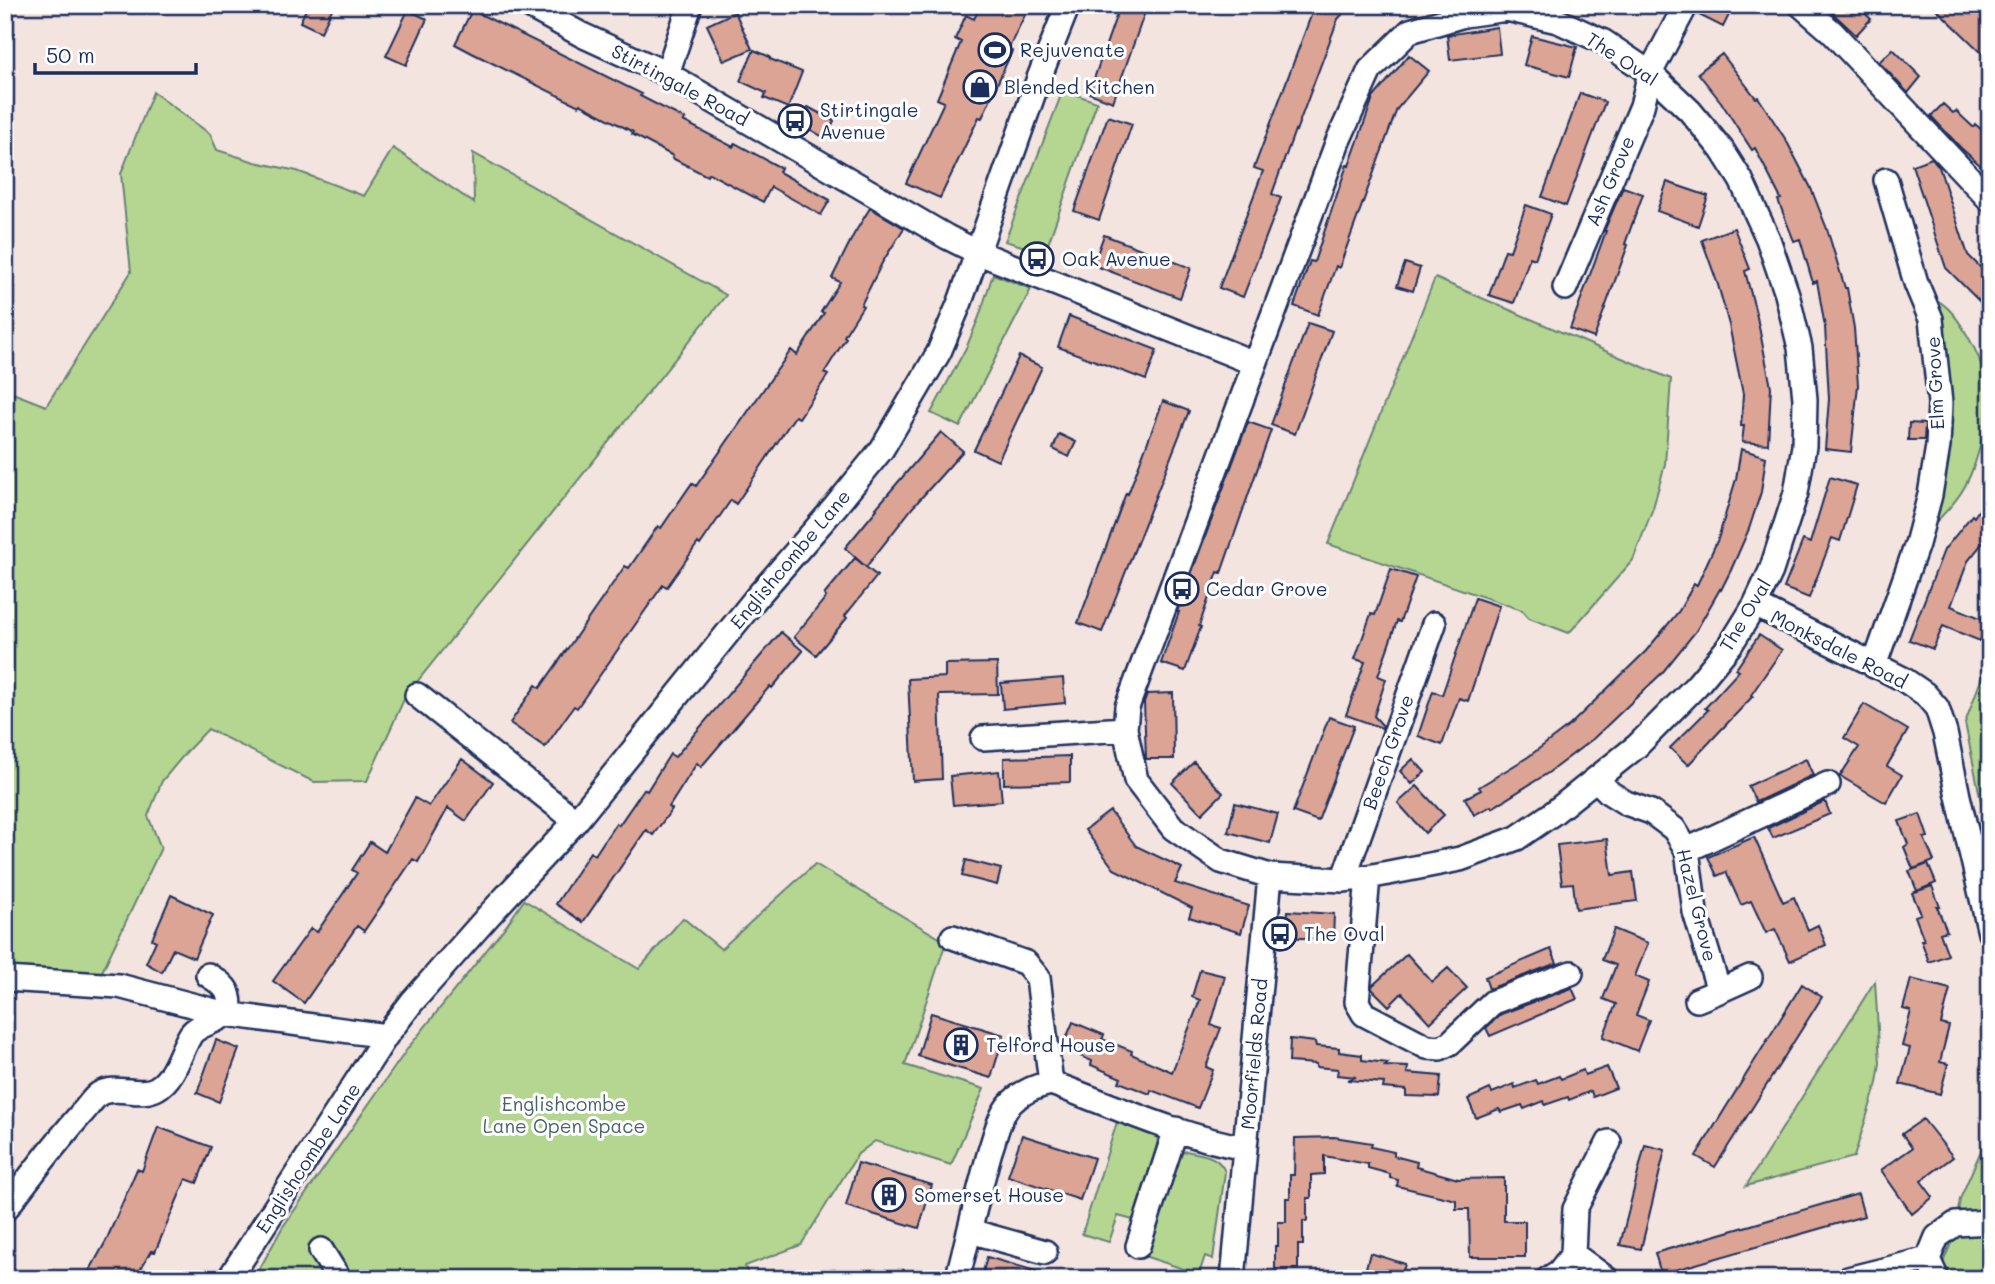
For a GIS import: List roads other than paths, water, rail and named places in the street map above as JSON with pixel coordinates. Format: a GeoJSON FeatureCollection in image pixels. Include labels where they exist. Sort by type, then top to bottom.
{"type":"FeatureCollection","features":[{"type":"Feature","properties":{"kind":"street","name":"Stirtingale Road"},"geometry":{"type":"LineString","coordinates":[[527,5],[582,35],[667,74],[977,252]]}},
{"type":"Feature","properties":{"kind":"street"},"geometry":{"type":"LineString","coordinates":[[667,74],[691,5]]}},
{"type":"Feature","properties":{"kind":"street","name":"Englishcombe Lane"},"geometry":{"type":"LineString","coordinates":[[229,1279],[386,1036],[412,1002],[576,821],[756,598],[882,449],[939,352],[960,302],[1039,78],[1068,5]]}},
{"type":"Feature","properties":{"kind":"street","name":"Ash Grove"},"geometry":{"type":"LineString","coordinates":[[1564,288],[1642,106],[1650,72],[1686,5]]}},
{"type":"Feature","properties":{"kind":"street"},"geometry":{"type":"LineString","coordinates":[[1801,5],[1832,32],[1990,201]]}},
{"type":"Feature","properties":{"kind":"street","name":"The Oval"},"geometry":{"type":"LineString","coordinates":[[1507,9],[1558,21],[1604,42],[1650,72],[1690,111],[1722,149],[1741,180],[1768,239],[1787,294],[1801,348],[1805,399],[1804,446],[1796,493],[1771,571],[1755,606],[1731,644],[1697,685],[1637,746],[1552,814],[1517,838],[1460,859],[1343,880],[1270,876],[1221,860],[1173,828],[1136,780],[1125,729],[1127,707],[1338,141],[1370,70],[1410,31],[1462,10],[1507,9]]}},
{"type":"Feature","properties":{"kind":"street","name":"Elm Grove"},"geometry":{"type":"LineString","coordinates":[[1874,666],[1913,556],[1930,495],[1938,446],[1940,403],[1931,319],[1916,283],[1886,180]]}},
{"type":"Feature","properties":{"kind":"street"},"geometry":{"type":"LineString","coordinates":[[977,252],[1254,363]]}},
{"type":"Feature","properties":{"kind":"street","name":"Monksdale Road"},"geometry":{"type":"LineString","coordinates":[[1755,606],[1903,679],[1925,694],[1937,708],[1990,933]]}},
{"type":"Feature","properties":{"kind":"street","name":"Beech Grove"},"geometry":{"type":"LineString","coordinates":[[1343,880],[1434,624]]}},
{"type":"Feature","properties":{"kind":"street"},"geometry":{"type":"LineString","coordinates":[[417,695],[576,821]]}},
{"type":"Feature","properties":{"kind":"street"},"geometry":{"type":"LineString","coordinates":[[983,738],[1125,729]]}},
{"type":"Feature","properties":{"kind":"street","name":"Hazel Grove"},"geometry":{"type":"LineString","coordinates":[[1597,780],[1610,793],[1626,803],[1651,812],[1674,829],[1687,850],[1695,912],[1719,991]]}},
{"type":"Feature","properties":{"kind":"street"},"geometry":{"type":"LineString","coordinates":[[1687,850],[1828,784]]}},
{"type":"Feature","properties":{"kind":"street","name":"Moorfields Road"},"geometry":{"type":"LineString","coordinates":[[1233,1279],[1270,876]]}},
{"type":"Feature","properties":{"kind":"street"},"geometry":{"type":"LineString","coordinates":[[1368,877],[1357,1002],[1364,1014],[1427,1047],[1440,1048],[1450,1043],[1493,1002],[1572,973]]}},
{"type":"Feature","properties":{"kind":"street"},"geometry":{"type":"LineString","coordinates":[[953,937],[1026,963],[1038,978],[1051,1083],[1038,1085],[1024,1092],[1000,1118],[960,1268]]}},
{"type":"Feature","properties":{"kind":"street"},"geometry":{"type":"LineString","coordinates":[[7,1206],[53,1146],[100,1093],[155,1090],[165,1083],[192,1032],[226,1014],[231,1004],[228,992],[208,975]]}},
{"type":"Feature","properties":{"kind":"street","name":"Hazel Grove"},"geometry":{"type":"LineString","coordinates":[[1697,1000],[1750,977]]}},
{"type":"Feature","properties":{"kind":"street"},"geometry":{"type":"LineString","coordinates":[[5,979],[120,986],[226,1014],[386,1036]]}},
{"type":"Feature","properties":{"kind":"street","name":"Moorfields Road"},"geometry":{"type":"LineString","coordinates":[[1051,1083],[1217,1143],[1245,1148]]}},
{"type":"Feature","properties":{"kind":"street"},"geometry":{"type":"LineString","coordinates":[[1138,1246],[1176,1129]]}},
{"type":"Feature","properties":{"kind":"street"},"geometry":{"type":"LineString","coordinates":[[1548,1279],[1559,1272],[1573,1254],[1575,1209],[1609,1142]]}},
{"type":"Feature","properties":{"kind":"street"},"geometry":{"type":"LineString","coordinates":[[1848,1279],[1932,1269],[1937,1237],[1955,1224],[1990,1222]]}},
{"type":"Feature","properties":{"kind":"street"},"geometry":{"type":"LineString","coordinates":[[970,1231],[1045,1252]]}},
{"type":"Feature","properties":{"kind":"street"},"geometry":{"type":"LineString","coordinates":[[321,1250],[339,1279]]}},
{"type":"Feature","properties":{"kind":"street"},"geometry":{"type":"LineString","coordinates":[[1573,1254],[1607,1279]]}},
{"type":"Feature","properties":{"kind":"place","name":"Rejuvenate"},"geometry":{"type":"Point","coordinates":[995,50]}},
{"type":"Feature","properties":{"kind":"place","name":"Blended Kitchen"},"geometry":{"type":"Point","coordinates":[980,87]}},
{"type":"Feature","properties":{"kind":"place","name":"Stirtingale Avenue"},"geometry":{"type":"Point","coordinates":[795,121]}},
{"type":"Feature","properties":{"kind":"place","name":"Oak Avenue"},"geometry":{"type":"Point","coordinates":[1037,259]}},
{"type":"Feature","properties":{"kind":"place","name":"Cedar Grove"},"geometry":{"type":"Point","coordinates":[1182,589]}},
{"type":"Feature","properties":{"kind":"place","name":"The Oval"},"geometry":{"type":"Point","coordinates":[1280,934]}},
{"type":"Feature","properties":{"kind":"place","name":"Telford House"},"geometry":{"type":"Point","coordinates":[961,1045]}},
{"type":"Feature","properties":{"kind":"place","name":"Somerset House"},"geometry":{"type":"Point","coordinates":[889,1195]}},
{"type":"Feature","properties":{"kind":"park label","name":"Englishcombe Lane Open Space"},"geometry":{"type":"Point","coordinates":[564,1115]}}]}
